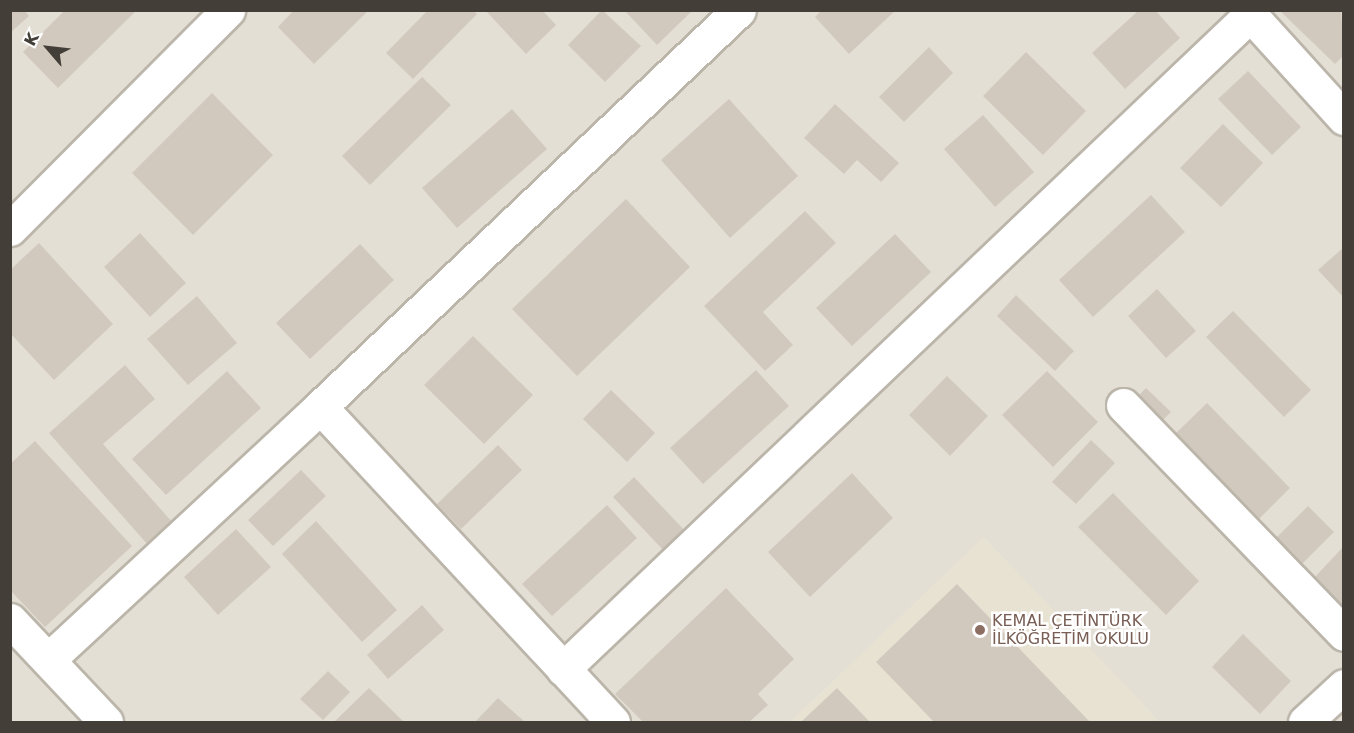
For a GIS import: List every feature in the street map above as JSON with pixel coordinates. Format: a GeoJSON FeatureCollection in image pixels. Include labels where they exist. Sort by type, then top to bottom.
{"type":"FeatureCollection","features":[{"type":"Feature","properties":{"kind":"street"},"geometry":{"type":"LineString","coordinates":[[10,229],[228,10]]}},
{"type":"Feature","properties":{"kind":"street"},"geometry":{"type":"LineString","coordinates":[[48,660],[320,407],[739,10]]}},
{"type":"Feature","properties":{"kind":"street"},"geometry":{"type":"LineString","coordinates":[[563,669],[1248,13],[1344,118]]}},
{"type":"Feature","properties":{"kind":"street"},"geometry":{"type":"LineString","coordinates":[[1123,405],[1344,634]]}},
{"type":"Feature","properties":{"kind":"street"},"geometry":{"type":"LineString","coordinates":[[320,407],[614,723]]}},
{"type":"Feature","properties":{"kind":"street"},"geometry":{"type":"LineString","coordinates":[[10,620],[106,723]]}},
{"type":"Feature","properties":{"kind":"street"},"geometry":{"type":"LineString","coordinates":[[1305,723],[1344,686]]}},
{"type":"Feature","properties":{"kind":"shaded area"},"geometry":{"type":"Polygon","coordinates":[[[11,11],[1343,11],[1343,722],[11,722],[11,11]]]}},
{"type":"Feature","properties":{"kind":"shaded area","name":"KEMAL ÇETİNTÜRK İLKÖĞRETİM OKULU"},"geometry":{"type":"Polygon","coordinates":[[[984,537],[1160,722],[790,722],[984,537]]]}},
{"type":"Feature","properties":{"kind":"building"},"geometry":{"type":"Polygon","coordinates":[[[10,10],[24,10],[29,16],[10,33],[10,10]]]}},
{"type":"Feature","properties":{"kind":"building"},"geometry":{"type":"Polygon","coordinates":[[[65,10],[137,10],[58,88],[23,52],[65,10]]]}},
{"type":"Feature","properties":{"kind":"building"},"geometry":{"type":"Polygon","coordinates":[[[294,10],[369,10],[314,64],[278,27],[294,10]]]}},
{"type":"Feature","properties":{"kind":"building"},"geometry":{"type":"Polygon","coordinates":[[[428,10],[473,10],[477,14],[413,79],[386,53],[428,10]]]}},
{"type":"Feature","properties":{"kind":"building"},"geometry":{"type":"Polygon","coordinates":[[[485,10],[542,10],[556,25],[526,54],[485,10]]]}},
{"type":"Feature","properties":{"kind":"building"},"geometry":{"type":"Polygon","coordinates":[[[602,10],[641,46],[605,82],[568,45],[602,10]]]}},
{"type":"Feature","properties":{"kind":"building"},"geometry":{"type":"Polygon","coordinates":[[[624,10],[693,10],[657,45],[624,10]]]}},
{"type":"Feature","properties":{"kind":"building"},"geometry":{"type":"Polygon","coordinates":[[[822,10],[896,10],[849,54],[815,17],[822,10]]]}},
{"type":"Feature","properties":{"kind":"building"},"geometry":{"type":"Polygon","coordinates":[[[1139,10],[1155,10],[1180,38],[1125,89],[1092,53],[1139,10]]]}},
{"type":"Feature","properties":{"kind":"building"},"geometry":{"type":"Polygon","coordinates":[[[1279,10],[1341,10],[1344,55],[1335,64],[1279,10]]]}},
{"type":"Feature","properties":{"kind":"building"},"geometry":{"type":"Polygon","coordinates":[[[929,47],[953,73],[904,122],[879,97],[929,47]]]}},
{"type":"Feature","properties":{"kind":"building"},"geometry":{"type":"Polygon","coordinates":[[[1026,52],[1086,111],[1043,155],[983,96],[1026,52]]]}},
{"type":"Feature","properties":{"kind":"building"},"geometry":{"type":"Polygon","coordinates":[[[1248,71],[1301,127],[1272,155],[1218,99],[1248,71]]]}},
{"type":"Feature","properties":{"kind":"building"},"geometry":{"type":"Polygon","coordinates":[[[422,77],[451,105],[370,185],[342,156],[422,77]]]}},
{"type":"Feature","properties":{"kind":"building"},"geometry":{"type":"Polygon","coordinates":[[[212,93],[273,155],[193,235],[132,173],[212,93]]]}},
{"type":"Feature","properties":{"kind":"building"},"geometry":{"type":"Polygon","coordinates":[[[729,99],[798,176],[730,238],[661,160],[729,99]]]}},
{"type":"Feature","properties":{"kind":"building"},"geometry":{"type":"Polygon","coordinates":[[[835,104],[899,163],[881,182],[857,160],[844,174],[804,138],[835,104]]]}},
{"type":"Feature","properties":{"kind":"building"},"geometry":{"type":"Polygon","coordinates":[[[512,109],[547,149],[457,228],[422,188],[512,109]]]}},
{"type":"Feature","properties":{"kind":"building"},"geometry":{"type":"Polygon","coordinates":[[[983,115],[1034,172],[995,207],[944,149],[983,115]]]}},
{"type":"Feature","properties":{"kind":"building"},"geometry":{"type":"Polygon","coordinates":[[[1223,124],[1263,163],[1221,207],[1180,168],[1223,124]]]}},
{"type":"Feature","properties":{"kind":"building"},"geometry":{"type":"Polygon","coordinates":[[[1151,195],[1185,232],[1093,317],[1059,280],[1151,195]]]}},
{"type":"Feature","properties":{"kind":"building"},"geometry":{"type":"Polygon","coordinates":[[[626,199],[690,267],[577,376],[512,309],[626,199]]]}},
{"type":"Feature","properties":{"kind":"building"},"geometry":{"type":"Polygon","coordinates":[[[805,211],[836,243],[763,312],[793,345],[765,371],[704,306],[805,211]]]}},
{"type":"Feature","properties":{"kind":"building"},"geometry":{"type":"Polygon","coordinates":[[[140,233],[186,283],[150,317],[104,267],[140,233]]]}},
{"type":"Feature","properties":{"kind":"building"},"geometry":{"type":"Polygon","coordinates":[[[895,234],[931,272],[852,346],[816,308],[895,234]]]}},
{"type":"Feature","properties":{"kind":"building"},"geometry":{"type":"Polygon","coordinates":[[[39,243],[113,324],[54,380],[10,333],[10,270],[39,243]]]}},
{"type":"Feature","properties":{"kind":"building"},"geometry":{"type":"Polygon","coordinates":[[[360,244],[394,280],[310,359],[276,323],[360,244]]]}},
{"type":"Feature","properties":{"kind":"building"},"geometry":{"type":"Polygon","coordinates":[[[1344,247],[1344,298],[1318,270],[1344,247]]]}},
{"type":"Feature","properties":{"kind":"building"},"geometry":{"type":"Polygon","coordinates":[[[1157,289],[1196,331],[1166,358],[1128,316],[1157,289]]]}},
{"type":"Feature","properties":{"kind":"building"},"geometry":{"type":"Polygon","coordinates":[[[1016,295],[1074,351],[1055,371],[997,316],[1016,295]]]}},
{"type":"Feature","properties":{"kind":"building"},"geometry":{"type":"Polygon","coordinates":[[[197,296],[237,343],[188,385],[147,339],[197,296]]]}},
{"type":"Feature","properties":{"kind":"building"},"geometry":{"type":"Polygon","coordinates":[[[1233,311],[1311,390],[1284,417],[1206,337],[1233,311]]]}},
{"type":"Feature","properties":{"kind":"building"},"geometry":{"type":"Polygon","coordinates":[[[473,336],[533,395],[484,444],[424,385],[473,336]]]}},
{"type":"Feature","properties":{"kind":"building"},"geometry":{"type":"Polygon","coordinates":[[[125,365],[155,399],[103,444],[173,523],[148,545],[49,433],[125,365]]]}},
{"type":"Feature","properties":{"kind":"building"},"geometry":{"type":"Polygon","coordinates":[[[756,370],[789,406],[703,484],[670,448],[756,370]]]}},
{"type":"Feature","properties":{"kind":"building"},"geometry":{"type":"Polygon","coordinates":[[[227,371],[261,408],[166,495],[132,459],[227,371]]]}},
{"type":"Feature","properties":{"kind":"building"},"geometry":{"type":"Polygon","coordinates":[[[1047,371],[1098,422],[1053,467],[1002,415],[1047,371]]]}},
{"type":"Feature","properties":{"kind":"building"},"geometry":{"type":"Polygon","coordinates":[[[947,376],[988,416],[950,456],[909,415],[947,376]]]}},
{"type":"Feature","properties":{"kind":"building"},"geometry":{"type":"Polygon","coordinates":[[[1146,388],[1171,412],[1145,438],[1121,414],[1146,388]]]}},
{"type":"Feature","properties":{"kind":"building"},"geometry":{"type":"Polygon","coordinates":[[[611,390],[655,433],[627,462],[583,419],[611,390]]]}},
{"type":"Feature","properties":{"kind":"building"},"geometry":{"type":"Polygon","coordinates":[[[1207,403],[1290,488],[1256,522],[1173,436],[1207,403]]]}},
{"type":"Feature","properties":{"kind":"building"},"geometry":{"type":"Polygon","coordinates":[[[1091,440],[1115,463],[1076,504],[1052,482],[1091,440]]]}},
{"type":"Feature","properties":{"kind":"building"},"geometry":{"type":"Polygon","coordinates":[[[35,441],[132,546],[45,627],[10,590],[10,464],[35,441]]]}},
{"type":"Feature","properties":{"kind":"building"},"geometry":{"type":"Polygon","coordinates":[[[498,445],[522,470],[461,529],[437,504],[498,445]]]}},
{"type":"Feature","properties":{"kind":"building"},"geometry":{"type":"Polygon","coordinates":[[[301,470],[326,496],[273,546],[248,520],[301,470]]]}},
{"type":"Feature","properties":{"kind":"building"},"geometry":{"type":"Polygon","coordinates":[[[852,473],[893,518],[810,597],[768,552],[852,473]]]}},
{"type":"Feature","properties":{"kind":"building"},"geometry":{"type":"Polygon","coordinates":[[[634,477],[687,533],[666,553],[613,497],[634,477]]]}},
{"type":"Feature","properties":{"kind":"building"},"geometry":{"type":"Polygon","coordinates":[[[1113,493],[1199,581],[1166,615],[1078,527],[1113,493]]]}},
{"type":"Feature","properties":{"kind":"building"},"geometry":{"type":"Polygon","coordinates":[[[607,505],[637,538],[552,616],[522,584],[607,505]]]}},
{"type":"Feature","properties":{"kind":"building"},"geometry":{"type":"Polygon","coordinates":[[[1308,506],[1334,532],[1282,584],[1256,558],[1308,506]]]}},
{"type":"Feature","properties":{"kind":"building"},"geometry":{"type":"Polygon","coordinates":[[[316,521],[397,610],[362,642],[282,554],[316,521]]]}},
{"type":"Feature","properties":{"kind":"building"},"geometry":{"type":"Polygon","coordinates":[[[236,529],[271,567],[218,615],[184,577],[236,529]]]}},
{"type":"Feature","properties":{"kind":"building"},"geometry":{"type":"Polygon","coordinates":[[[1344,546],[1344,607],[1313,579],[1344,546]]]}},
{"type":"Feature","properties":{"kind":"building"},"geometry":{"type":"Polygon","coordinates":[[[957,584],[1090,722],[934,722],[876,662],[957,584]]]}},
{"type":"Feature","properties":{"kind":"building"},"geometry":{"type":"Polygon","coordinates":[[[726,588],[794,659],[758,694],[768,705],[749,722],[643,722],[615,694],[726,588]]]}},
{"type":"Feature","properties":{"kind":"building"},"geometry":{"type":"Polygon","coordinates":[[[422,605],[444,630],[388,679],[367,655],[422,605]]]}},
{"type":"Feature","properties":{"kind":"building"},"geometry":{"type":"Polygon","coordinates":[[[1243,634],[1291,681],[1260,714],[1212,667],[1243,634]]]}},
{"type":"Feature","properties":{"kind":"building"},"geometry":{"type":"Polygon","coordinates":[[[328,671],[350,692],[323,720],[300,699],[328,671]]]}},
{"type":"Feature","properties":{"kind":"building"},"geometry":{"type":"Polygon","coordinates":[[[369,688],[404,722],[334,722],[369,688]]]}},
{"type":"Feature","properties":{"kind":"building"},"geometry":{"type":"Polygon","coordinates":[[[837,688],[870,722],[801,722],[837,688]]]}},
{"type":"Feature","properties":{"kind":"building"},"geometry":{"type":"Polygon","coordinates":[[[498,698],[525,722],[475,722],[498,698]]]}},
{"type":"Feature","properties":{"kind":"place","name":"KEMAL ÇETİNTÜRK İLKÖĞRETİM OKULU"},"geometry":{"type":"Point","coordinates":[980,630]}}]}
